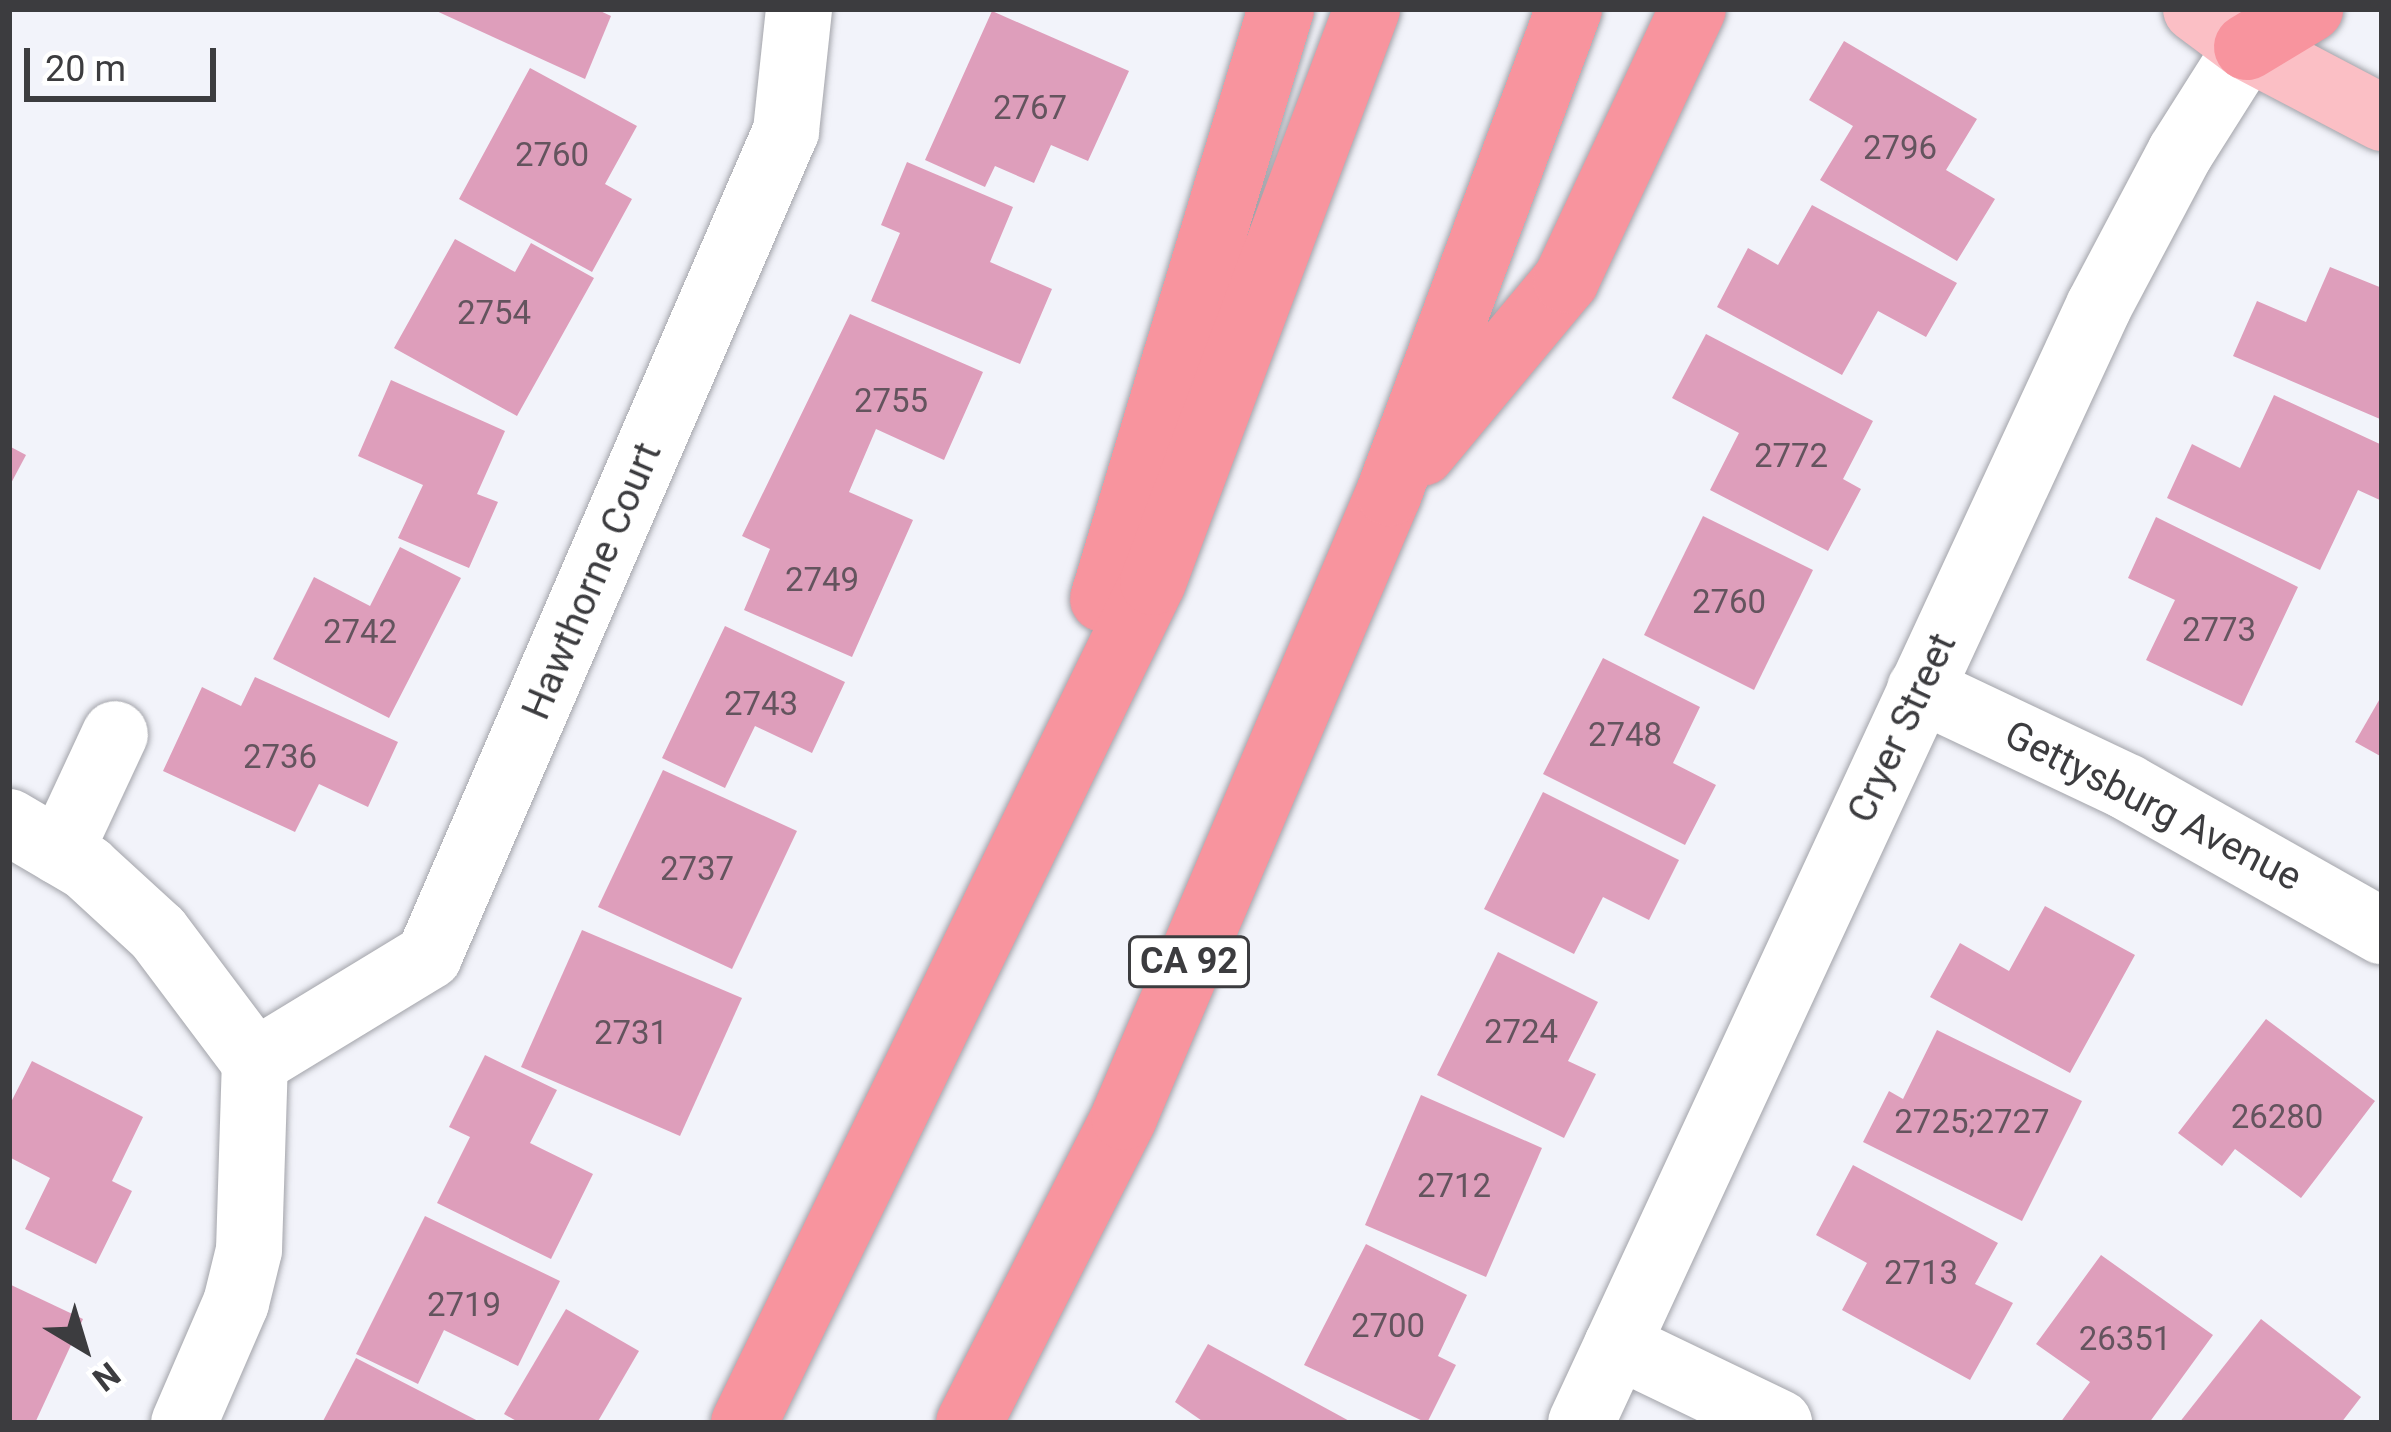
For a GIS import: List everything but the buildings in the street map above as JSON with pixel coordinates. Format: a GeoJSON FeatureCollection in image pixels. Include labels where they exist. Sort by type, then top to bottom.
{"type":"FeatureCollection","features":[{"type":"Feature","properties":{"kind":"highway"},"geometry":{"type":"LineString","coordinates":[[1040,809],[1281,9]]}},
{"type":"Feature","properties":{"kind":"highway"},"geometry":{"type":"LineString","coordinates":[[744,1423],[1153,582],[1367,9]]}},
{"type":"Feature","properties":{"kind":"highway","name":"CA 92"},"geometry":{"type":"LineString","coordinates":[[969,1423],[1124,1117],[1389,493],[1569,9]]}},
{"type":"Feature","properties":{"kind":"highway"},"geometry":{"type":"LineString","coordinates":[[2237,22],[2310,9]]}},
{"type":"Feature","properties":{"kind":"highway"},"geometry":{"type":"LineString","coordinates":[[1389,493],[1566,280],[1681,38]]}},
{"type":"Feature","properties":{"kind":"main road"},"geometry":{"type":"LineString","coordinates":[[2237,22],[2382,118]]}},
{"type":"Feature","properties":{"kind":"street","name":"Hawthorne Court"},"geometry":{"type":"LineString","coordinates":[[255,1062],[429,956],[786,131],[799,9]]}},
{"type":"Feature","properties":{"kind":"street","name":"Cryer Street"},"geometry":{"type":"LineString","coordinates":[[1581,1423],[2099,306],[2180,153],[2237,22]]}},
{"type":"Feature","properties":{"kind":"street","name":"Gettysburg Avenue"},"geometry":{"type":"LineString","coordinates":[[1920,689],[2127,787],[2382,931]]}},
{"type":"Feature","properties":{"kind":"street"},"geometry":{"type":"LineString","coordinates":[[115,734],[34,837],[158,933],[255,1062],[249,1250],[236,1304],[184,1423]]}},
{"type":"Feature","properties":{"kind":"street"},"geometry":{"type":"LineString","coordinates":[[1617,1345],[1779,1423]]}}]}
